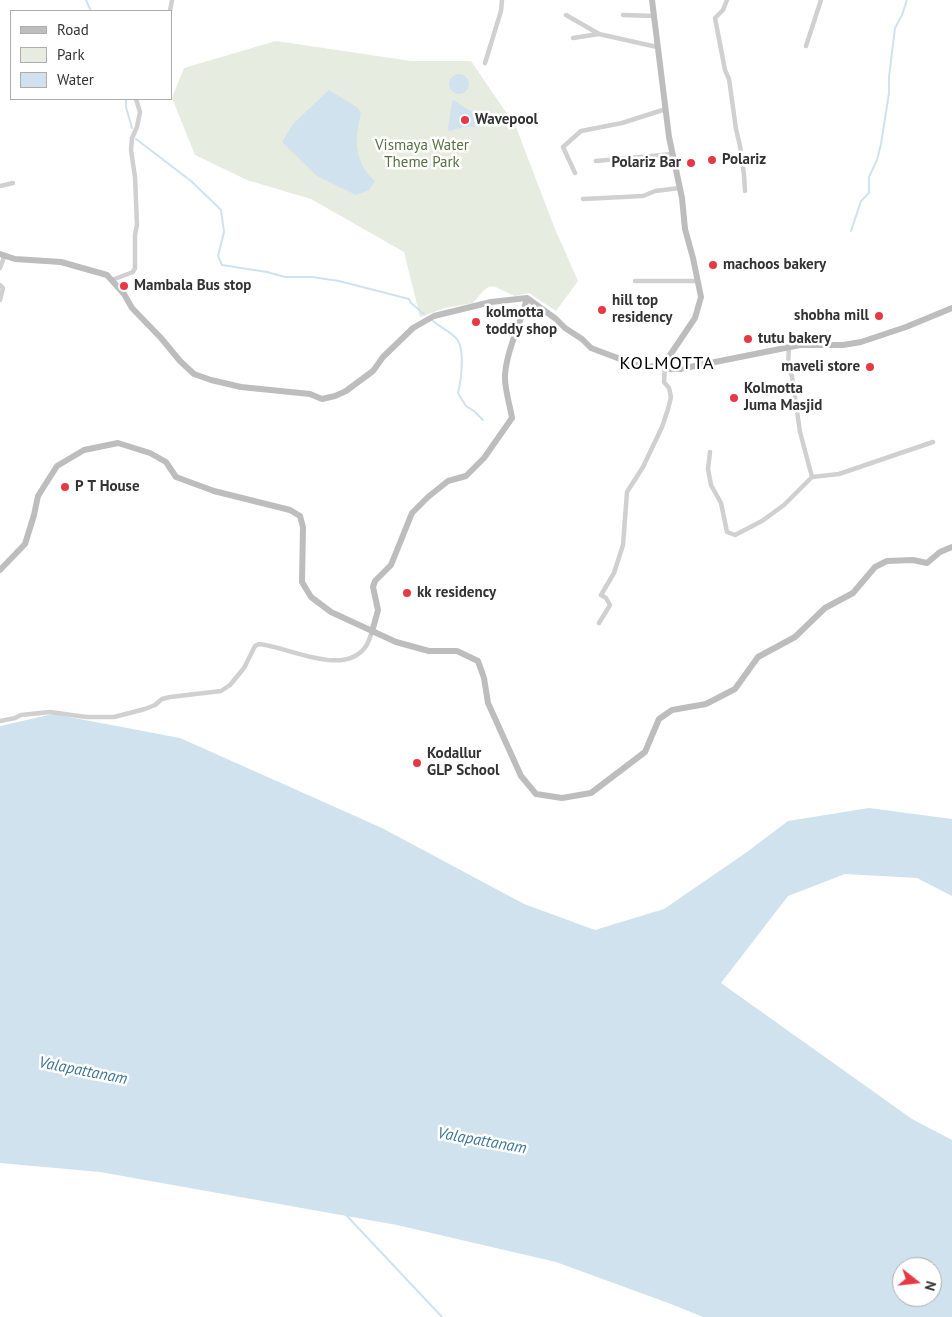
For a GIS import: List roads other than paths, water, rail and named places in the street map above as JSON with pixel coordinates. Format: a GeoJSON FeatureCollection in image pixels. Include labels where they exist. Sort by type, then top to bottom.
{"type":"FeatureCollection","features":[{"type":"Feature","properties":{"kind":"street"},"geometry":{"type":"LineString","coordinates":[[485,63],[501,11],[502,0]]}},
{"type":"Feature","properties":{"kind":"street"},"geometry":{"type":"LineString","coordinates":[[599,623],[610,605],[606,598],[601,595],[614,573],[623,545],[627,492],[643,467],[662,427],[668,409],[671,397],[669,388],[664,382],[665,365],[695,318],[700,297],[685,229],[657,47],[652,0]]}},
{"type":"Feature","properties":{"kind":"street"},"geometry":{"type":"LineString","coordinates":[[728,0],[723,10],[715,18],[725,70],[729,79],[745,191]]}},
{"type":"Feature","properties":{"kind":"street"},"geometry":{"type":"LineString","coordinates":[[806,46],[821,0]]}},
{"type":"Feature","properties":{"kind":"street"},"geometry":{"type":"LineString","coordinates":[[566,15],[599,34],[657,47]]}},
{"type":"Feature","properties":{"kind":"street"},"geometry":{"type":"LineString","coordinates":[[623,15],[654,16]]}},
{"type":"Feature","properties":{"kind":"street"},"geometry":{"type":"LineString","coordinates":[[574,38],[599,34]]}},
{"type":"Feature","properties":{"kind":"street"},"geometry":{"type":"LineString","coordinates":[[112,280],[133,272],[135,268],[137,224],[135,177],[131,150],[132,138],[137,127],[140,112],[136,100]]}},
{"type":"Feature","properties":{"kind":"street"},"geometry":{"type":"LineString","coordinates":[[575,173],[563,147],[581,131],[622,123],[666,109]]}},
{"type":"Feature","properties":{"kind":"street"},"geometry":{"type":"LineString","coordinates":[[596,161],[673,154]]}},
{"type":"Feature","properties":{"kind":"street"},"geometry":{"type":"LineString","coordinates":[[0,186],[13,184]]}},
{"type":"Feature","properties":{"kind":"street"},"geometry":{"type":"LineString","coordinates":[[583,199],[643,196],[655,191],[680,188]]}},
{"type":"Feature","properties":{"kind":"street"},"geometry":{"type":"LineString","coordinates":[[0,268],[2,255],[61,262],[107,275],[124,294],[132,308],[194,374],[241,387],[310,394],[322,399],[346,391],[373,371],[383,357],[413,328],[434,316],[491,302],[527,298],[592,348],[636,365],[646,367],[665,365],[670,369],[695,367],[789,346],[807,344],[842,345],[861,342],[906,327],[952,308]]}},
{"type":"Feature","properties":{"kind":"street"},"geometry":{"type":"LineString","coordinates":[[635,281],[698,281]]}},
{"type":"Feature","properties":{"kind":"street"},"geometry":{"type":"LineString","coordinates":[[0,285],[3,288],[0,300]]}},
{"type":"Feature","properties":{"kind":"street"},"geometry":{"type":"LineString","coordinates":[[0,720],[21,715],[50,712],[96,718],[114,717],[137,712],[170,697],[221,691],[230,686],[244,668],[255,646],[259,644],[342,662],[359,654],[366,646],[378,610],[373,587],[375,581],[391,565],[412,513],[428,496],[448,481],[466,476],[484,458],[512,418],[505,376],[509,355],[527,298]]}},
{"type":"Feature","properties":{"kind":"street"},"geometry":{"type":"LineString","coordinates":[[789,346],[788,368],[792,376],[800,432],[812,477]]}},
{"type":"Feature","properties":{"kind":"street"},"geometry":{"type":"LineString","coordinates":[[710,452],[708,469],[711,485],[721,503],[727,532],[736,535],[762,521],[784,505],[812,477],[839,474],[933,442]]}},
{"type":"Feature","properties":{"kind":"street"},"geometry":{"type":"LineString","coordinates":[[0,570],[25,544],[38,496],[57,466],[84,450],[118,443],[150,453],[166,462],[176,477],[214,492],[290,510],[300,516],[303,527],[302,582],[311,597],[331,612],[396,642],[429,651],[457,651],[478,661],[484,678],[488,703],[521,776],[536,794],[562,798],[591,793],[645,752],[659,719],[672,710],[706,704],[735,688],[758,657],[795,637],[825,608],[853,593],[874,567],[887,560],[913,560],[927,563],[940,552],[952,547]]}},
{"type":"Feature","properties":{"kind":"water"},"geometry":{"type":"Polygon","coordinates":[[[455,74],[463,74],[469,80],[469,88],[463,94],[455,94],[449,88],[449,80],[455,74]]]}},
{"type":"Feature","properties":{"kind":"water"},"geometry":{"type":"Polygon","coordinates":[[[329,90],[358,108],[361,114],[357,133],[359,158],[368,174],[375,181],[369,190],[356,195],[317,176],[282,142],[293,124],[329,90]]]}},
{"type":"Feature","properties":{"kind":"water","name":"Wavepool"},"geometry":{"type":"Polygon","coordinates":[[[454,100],[465,108],[482,115],[480,127],[463,127],[449,131],[452,101],[454,100]]]}},
{"type":"Feature","properties":{"kind":"water","name":"Valapattanam"},"geometry":{"type":"Polygon","coordinates":[[[53,714],[180,738],[382,828],[524,904],[595,930],[664,909],[747,852],[788,821],[869,808],[952,819],[952,896],[917,878],[845,874],[788,896],[721,983],[912,1119],[952,1140],[952,1317],[703,1317],[556,1262],[397,1225],[100,1172],[0,1163],[0,726],[53,714]]]}},
{"type":"Feature","properties":{"kind":"waterway"},"geometry":{"type":"LineString","coordinates":[[86,0],[91,10]]}},
{"type":"Feature","properties":{"kind":"waterway"},"geometry":{"type":"LineString","coordinates":[[851,231],[861,201],[869,193],[869,177],[877,160],[881,144],[889,93],[895,28],[907,0]]}},
{"type":"Feature","properties":{"kind":"waterway"},"geometry":{"type":"LineString","coordinates":[[126,100],[132,128]]}},
{"type":"Feature","properties":{"kind":"waterway"},"geometry":{"type":"LineString","coordinates":[[136,139],[191,181],[221,210],[224,232],[218,256],[222,265],[267,272],[285,277],[312,277],[339,281],[409,299],[424,314]]}},
{"type":"Feature","properties":{"kind":"waterway"},"geometry":{"type":"LineString","coordinates":[[433,321],[453,335],[458,341],[462,356],[458,393],[466,406],[483,420]]}},
{"type":"Feature","properties":{"kind":"waterway"},"geometry":{"type":"LineString","coordinates":[[346,1215],[442,1317]]}},
{"type":"Feature","properties":{"kind":"place","name":"Wavepool"},"geometry":{"type":"Point","coordinates":[465,120]}},
{"type":"Feature","properties":{"kind":"place","name":"Polariz"},"geometry":{"type":"Point","coordinates":[712,160]}},
{"type":"Feature","properties":{"kind":"place","name":"Polariz Bar"},"geometry":{"type":"Point","coordinates":[691,163]}},
{"type":"Feature","properties":{"kind":"place","name":"machoos bakery"},"geometry":{"type":"Point","coordinates":[713,265]}},
{"type":"Feature","properties":{"kind":"place","name":"Mambala Bus stop"},"geometry":{"type":"Point","coordinates":[124,286]}},
{"type":"Feature","properties":{"kind":"place","name":"hill top residency"},"geometry":{"type":"Point","coordinates":[602,310]}},
{"type":"Feature","properties":{"kind":"place","name":"shobha mill"},"geometry":{"type":"Point","coordinates":[879,316]}},
{"type":"Feature","properties":{"kind":"place","name":"kolmotta toddy shop"},"geometry":{"type":"Point","coordinates":[476,322]}},
{"type":"Feature","properties":{"kind":"place","name":"tutu bakery"},"geometry":{"type":"Point","coordinates":[748,339]}},
{"type":"Feature","properties":{"kind":"place","name":"maveli store"},"geometry":{"type":"Point","coordinates":[870,367]}},
{"type":"Feature","properties":{"kind":"place","name":"Kolmotta Juma Masjid"},"geometry":{"type":"Point","coordinates":[734,398]}},
{"type":"Feature","properties":{"kind":"place","name":"P T House"},"geometry":{"type":"Point","coordinates":[65,487]}},
{"type":"Feature","properties":{"kind":"place","name":"kk residency"},"geometry":{"type":"Point","coordinates":[407,593]}},
{"type":"Feature","properties":{"kind":"place","name":"Kodallur GLP School"},"geometry":{"type":"Point","coordinates":[417,763]}},
{"type":"Feature","properties":{"kind":"district","name":"KOLMOTTA"},"geometry":{"type":"Point","coordinates":[667,364]}},
{"type":"Feature","properties":{"kind":"park label","name":"Vismaya Water Theme Park"},"geometry":{"type":"Point","coordinates":[422,154]}}]}
